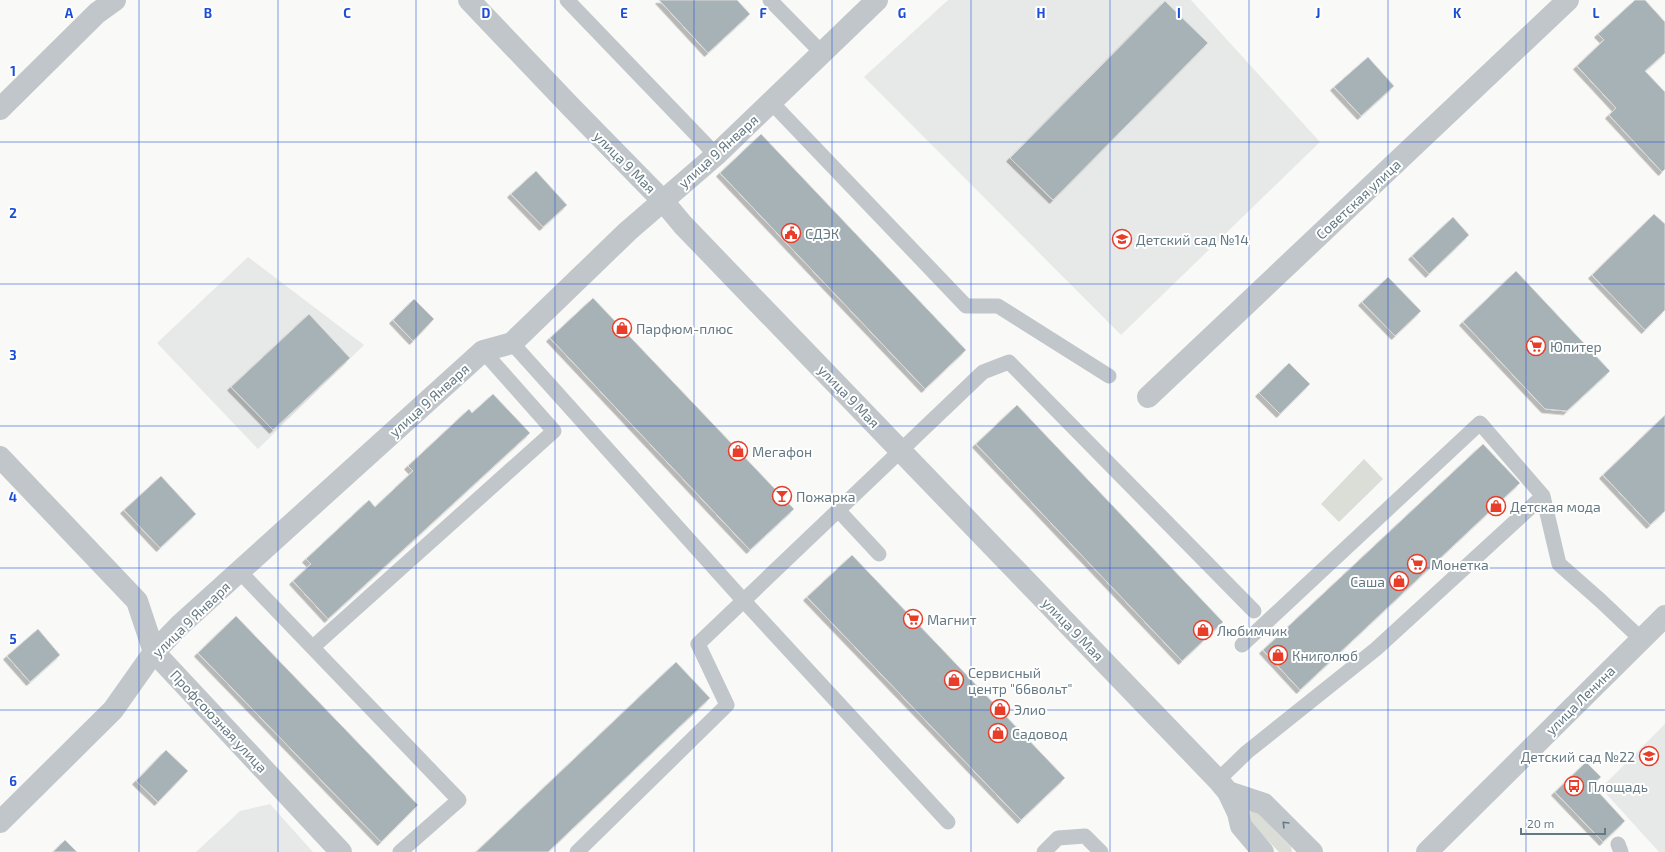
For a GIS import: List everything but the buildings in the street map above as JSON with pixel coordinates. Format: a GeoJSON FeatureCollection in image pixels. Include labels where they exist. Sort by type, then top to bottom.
{"type":"FeatureCollection","features":[{"type":"Feature","properties":{"kind":"street"},"geometry":{"type":"LineString","coordinates":[[0,108],[97,13],[115,0]]}},
{"type":"Feature","properties":{"kind":"street","name":"улица 9 Мая"},"geometry":{"type":"LineString","coordinates":[[469,0],[663,201],[688,231],[1223,786],[1238,813],[1241,826],[1263,852]]}},
{"type":"Feature","properties":{"kind":"street","name":"улица 9 Января"},"geometry":{"type":"LineString","coordinates":[[0,822],[113,710],[154,652],[180,625],[483,351],[512,343],[628,231],[716,155],[877,0]]}},
{"type":"Feature","properties":{"kind":"street","name":"Советская улица"},"geometry":{"type":"LineString","coordinates":[[1148,398],[1568,0]]}},
{"type":"Feature","properties":{"kind":"street","name":"Профсоюзная улица"},"geometry":{"type":"LineString","coordinates":[[0,457],[136,601],[154,652],[342,852]]}},
{"type":"Feature","properties":{"kind":"street","name":"улица Ленина"},"geometry":{"type":"LineString","coordinates":[[1427,852],[1665,616]]}},
{"type":"Feature","properties":{"kind":"street","name":"улица 9 Мая"},"geometry":{"type":"LineString","coordinates":[[1223,786],[1264,804],[1312,852]]}},
{"type":"Feature","properties":{"kind":"lane"},"geometry":{"type":"LineString","coordinates":[[566,0],[716,155]]}},
{"type":"Feature","properties":{"kind":"lane"},"geometry":{"type":"LineString","coordinates":[[770,0],[822,53]]}},
{"type":"Feature","properties":{"kind":"lane"},"geometry":{"type":"LineString","coordinates":[[771,102],[966,306],[998,306],[1109,376]]}},
{"type":"Feature","properties":{"kind":"lane"},"geometry":{"type":"LineString","coordinates":[[512,343],[743,600],[948,822]]}},
{"type":"Feature","properties":{"kind":"lane"},"geometry":{"type":"LineString","coordinates":[[313,647],[554,431],[483,351]]}},
{"type":"Feature","properties":{"kind":"lane"},"geometry":{"type":"LineString","coordinates":[[577,852],[727,705],[698,644],[983,372],[1009,362],[1254,611]]}},
{"type":"Feature","properties":{"kind":"lane"},"geometry":{"type":"LineString","coordinates":[[1242,645],[1480,423],[1543,496],[1559,564],[1641,639]]}},
{"type":"Feature","properties":{"kind":"lane"},"geometry":{"type":"LineString","coordinates":[[1223,786],[1247,752],[1376,649],[1543,496]]}},
{"type":"Feature","properties":{"kind":"lane"},"geometry":{"type":"LineString","coordinates":[[838,510],[879,554]]}},
{"type":"Feature","properties":{"kind":"lane"},"geometry":{"type":"LineString","coordinates":[[240,572],[459,800],[400,852]]}},
{"type":"Feature","properties":{"kind":"lane"},"geometry":{"type":"LineString","coordinates":[[1044,852],[1058,838],[1085,836],[1101,852]]}},
{"type":"Feature","properties":{"kind":"shaded area","name":"Детский сад №14"},"geometry":{"type":"Polygon","coordinates":[[[948,0],[1191,0],[1320,142],[1121,335],[864,77],[948,0]]]}},
{"type":"Feature","properties":{"kind":"shaded area"},"geometry":{"type":"Polygon","coordinates":[[[248,257],[364,345],[258,449],[157,343],[248,257]]]}},
{"type":"Feature","properties":{"kind":"shaded area"},"geometry":{"type":"Polygon","coordinates":[[[1364,459],[1383,479],[1339,522],[1321,504],[1364,459]]]}},
{"type":"Feature","properties":{"kind":"shaded area","name":"Детский сад №22"},"geometry":{"type":"Polygon","coordinates":[[[1665,724],[1665,852],[1659,852],[1601,788],[1665,724]]]}},
{"type":"Feature","properties":{"kind":"shaded area"},"geometry":{"type":"Polygon","coordinates":[[[270,804],[313,852],[196,852],[240,811],[270,804]]]}},
{"type":"Feature","properties":{"kind":"shaded area"},"geometry":{"type":"Polygon","coordinates":[[[1252,809],[1256,811],[1291,847],[1292,852],[1279,852],[1247,819],[1248,811],[1252,809]]]}},
{"type":"Feature","properties":{"kind":"place","name":"СДЭК"},"geometry":{"type":"Point","coordinates":[791,233]}},
{"type":"Feature","properties":{"kind":"place","name":"Детский сад №14"},"geometry":{"type":"Point","coordinates":[1122,239]}},
{"type":"Feature","properties":{"kind":"place","name":"Парфюм-плюс"},"geometry":{"type":"Point","coordinates":[622,328]}},
{"type":"Feature","properties":{"kind":"place","name":"Юпитер"},"geometry":{"type":"Point","coordinates":[1536,346]}},
{"type":"Feature","properties":{"kind":"place","name":"Мегафон"},"geometry":{"type":"Point","coordinates":[738,451]}},
{"type":"Feature","properties":{"kind":"place","name":"Пожарка"},"geometry":{"type":"Point","coordinates":[782,496]}},
{"type":"Feature","properties":{"kind":"place","name":"Детская мода"},"geometry":{"type":"Point","coordinates":[1496,506]}},
{"type":"Feature","properties":{"kind":"place","name":"Монетка"},"geometry":{"type":"Point","coordinates":[1417,564]}},
{"type":"Feature","properties":{"kind":"place","name":"Саша"},"geometry":{"type":"Point","coordinates":[1399,581]}},
{"type":"Feature","properties":{"kind":"place","name":"Магнит"},"geometry":{"type":"Point","coordinates":[913,619]}},
{"type":"Feature","properties":{"kind":"place","name":"Любимчик"},"geometry":{"type":"Point","coordinates":[1203,630]}},
{"type":"Feature","properties":{"kind":"place","name":"Книголюб"},"geometry":{"type":"Point","coordinates":[1278,655]}},
{"type":"Feature","properties":{"kind":"place","name":"Сервисный центр \"66вольт\""},"geometry":{"type":"Point","coordinates":[954,680]}},
{"type":"Feature","properties":{"kind":"place","name":"Элио"},"geometry":{"type":"Point","coordinates":[1000,709]}},
{"type":"Feature","properties":{"kind":"place","name":"Садовод"},"geometry":{"type":"Point","coordinates":[998,733]}},
{"type":"Feature","properties":{"kind":"place","name":"Детский сад №22"},"geometry":{"type":"Point","coordinates":[1649,756]}},
{"type":"Feature","properties":{"kind":"place","name":"Площадь"},"geometry":{"type":"Point","coordinates":[1574,786]}}]}
